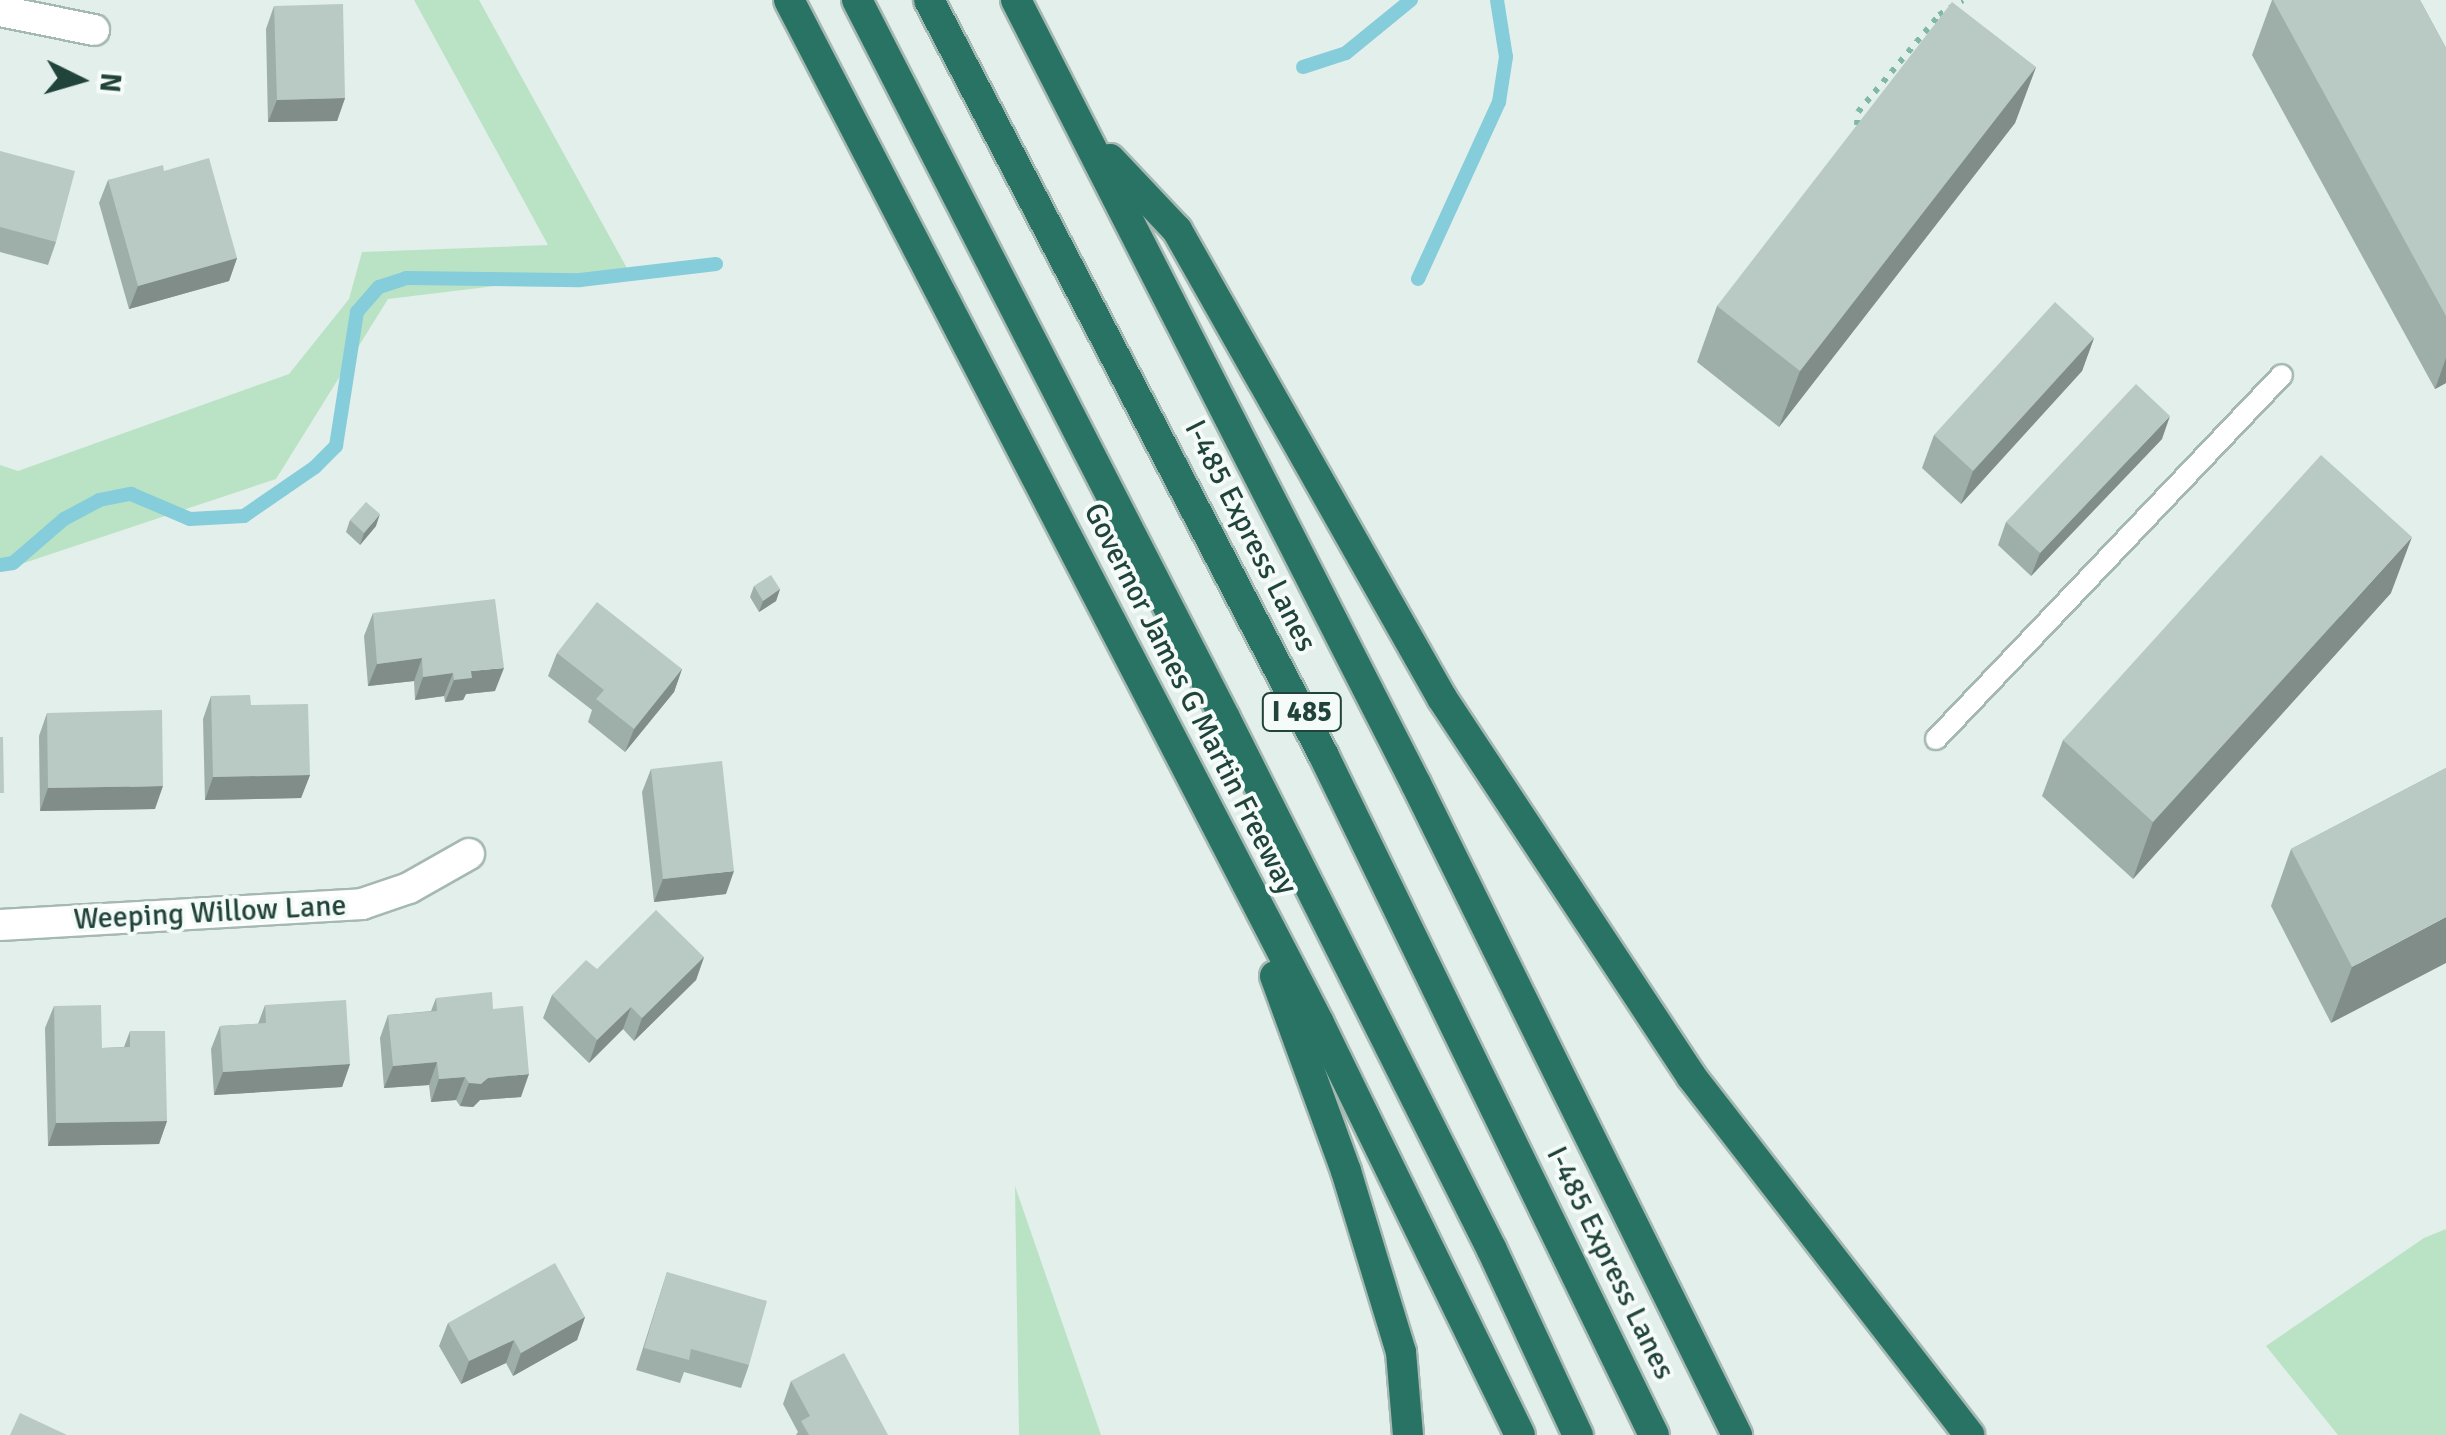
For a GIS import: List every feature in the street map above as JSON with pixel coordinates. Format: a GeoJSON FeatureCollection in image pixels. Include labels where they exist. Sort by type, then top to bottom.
{"type":"FeatureCollection","features":[{"type":"Feature","properties":{"kind":"highway","name":"Governor James G Martin Freeway"},"geometry":{"type":"LineString","coordinates":[[789,0],[1225,842],[1520,1435]]}},
{"type":"Feature","properties":{"kind":"highway","name":"I 485"},"geometry":{"type":"LineString","coordinates":[[857,0],[1225,718],[1492,1250],[1578,1435]]}},
{"type":"Feature","properties":{"kind":"highway","name":"I-485 Express Lanes"},"geometry":{"type":"LineString","coordinates":[[929,0],[1324,754],[1654,1435]]}},
{"type":"Feature","properties":{"kind":"highway","name":"I 485"},"geometry":{"type":"LineString","coordinates":[[1016,0],[1416,784],[1737,1435]]}},
{"type":"Feature","properties":{"kind":"highway"},"geometry":{"type":"LineString","coordinates":[[1086,133],[1177,230],[1442,698],[1691,1076],[1969,1435]]}},
{"type":"Feature","properties":{"kind":"highway"},"geometry":{"type":"LineString","coordinates":[[1225,842],[1346,1171],[1402,1352],[1408,1435]]}},
{"type":"Feature","properties":{"kind":"street"},"geometry":{"type":"LineString","coordinates":[[0,11],[94,30]]}},
{"type":"Feature","properties":{"kind":"street","name":"Weeping Willow Lane"},"geometry":{"type":"LineString","coordinates":[[0,925],[362,904],[408,888],[469,854]]}},
{"type":"Feature","properties":{"kind":"lane"},"geometry":{"type":"LineString","coordinates":[[1936,740],[2282,376]]}},
{"type":"Feature","properties":{"kind":"path"},"geometry":{"type":"LineString","coordinates":[[1871,138],[1857,125],[1858,112],[1940,16],[1964,0]]}},
{"type":"Feature","properties":{"kind":"green space"},"geometry":{"type":"Polygon","coordinates":[[[414,0],[479,0],[628,270],[388,299],[276,479],[0,571],[0,465],[18,471],[289,374],[349,299],[362,252],[548,245],[414,0]]]}},
{"type":"Feature","properties":{"kind":"green space"},"geometry":{"type":"Polygon","coordinates":[[[1015,1186],[1101,1435],[1019,1435],[1015,1186]]]}},
{"type":"Feature","properties":{"kind":"green space"},"geometry":{"type":"Polygon","coordinates":[[[2446,1229],[2446,1435],[2338,1435],[2266,1346],[2424,1238],[2446,1229]]]}},
{"type":"Feature","properties":{"kind":"building"},"geometry":{"type":"Polygon","coordinates":[[[2273,0],[2420,0],[2446,48],[2446,316],[2273,0]]]}},
{"type":"Feature","properties":{"kind":"building"},"geometry":{"type":"Polygon","coordinates":[[[1952,2],[2036,67],[1800,371],[1717,306],[1952,2]]]}},
{"type":"Feature","properties":{"kind":"building"},"geometry":{"type":"Polygon","coordinates":[[[343,4],[345,98],[277,100],[274,6],[343,4]]]}},
{"type":"Feature","properties":{"kind":"building"},"geometry":{"type":"Polygon","coordinates":[[[0,151],[75,171],[56,242],[0,227],[0,151]]]}},
{"type":"Feature","properties":{"kind":"building"},"geometry":{"type":"Polygon","coordinates":[[[209,158],[237,258],[138,286],[108,180],[163,165],[164,171],[209,158]]]}},
{"type":"Feature","properties":{"kind":"building"},"geometry":{"type":"Polygon","coordinates":[[[2055,302],[2094,338],[1973,471],[1934,435],[2055,302]]]}},
{"type":"Feature","properties":{"kind":"building"},"geometry":{"type":"Polygon","coordinates":[[[2136,384],[2170,416],[2040,553],[2006,522],[2136,384]]]}},
{"type":"Feature","properties":{"kind":"building"},"geometry":{"type":"Polygon","coordinates":[[[2321,455],[2412,537],[2153,822],[2063,740],[2321,455]]]}},
{"type":"Feature","properties":{"kind":"building"},"geometry":{"type":"Polygon","coordinates":[[[366,502],[380,514],[364,533],[350,520],[366,502]]]}},
{"type":"Feature","properties":{"kind":"building"},"geometry":{"type":"Polygon","coordinates":[[[771,575],[780,589],[763,601],[754,586],[771,575]]]}},
{"type":"Feature","properties":{"kind":"building"},"geometry":{"type":"Polygon","coordinates":[[[495,599],[504,668],[471,671],[472,678],[454,680],[453,673],[423,677],[422,658],[377,664],[373,613],[495,599]]]}},
{"type":"Feature","properties":{"kind":"building"},"geometry":{"type":"Polygon","coordinates":[[[597,602],[682,669],[634,729],[596,699],[604,690],[557,653],[597,602]]]}},
{"type":"Feature","properties":{"kind":"building"},"geometry":{"type":"Polygon","coordinates":[[[250,695],[251,705],[308,704],[310,775],[213,777],[211,696],[250,695]]]}},
{"type":"Feature","properties":{"kind":"building"},"geometry":{"type":"Polygon","coordinates":[[[162,710],[163,786],[48,788],[47,713],[162,710]]]}},
{"type":"Feature","properties":{"kind":"building"},"geometry":{"type":"Polygon","coordinates":[[[3,737],[4,793],[0,793],[3,737]]]}},
{"type":"Feature","properties":{"kind":"building"},"geometry":{"type":"Polygon","coordinates":[[[722,761],[734,871],[663,879],[651,769],[722,761]]]}},
{"type":"Feature","properties":{"kind":"building"},"geometry":{"type":"Polygon","coordinates":[[[2446,768],[2446,917],[2352,967],[2291,849],[2446,768]]]}},
{"type":"Feature","properties":{"kind":"building"},"geometry":{"type":"Polygon","coordinates":[[[656,910],[704,957],[642,1018],[631,1007],[597,1040],[552,995],[586,960],[597,969],[656,910]]]}},
{"type":"Feature","properties":{"kind":"building"},"geometry":{"type":"Polygon","coordinates":[[[492,992],[493,1009],[523,1006],[529,1074],[488,1078],[481,1084],[469,1083],[465,1077],[439,1079],[437,1062],[393,1066],[388,1015],[437,1011],[436,998],[492,992]]]}},
{"type":"Feature","properties":{"kind":"building"},"geometry":{"type":"Polygon","coordinates":[[[346,1000],[350,1064],[223,1072],[220,1026],[266,1023],[265,1005],[346,1000]]]}},
{"type":"Feature","properties":{"kind":"building"},"geometry":{"type":"Polygon","coordinates":[[[101,1005],[102,1048],[130,1047],[130,1031],[165,1031],[167,1121],[56,1123],[54,1006],[101,1005]]]}},
{"type":"Feature","properties":{"kind":"building"},"geometry":{"type":"Polygon","coordinates":[[[555,1263],[585,1317],[521,1353],[514,1340],[469,1361],[448,1323],[555,1263]]]}},
{"type":"Feature","properties":{"kind":"building"},"geometry":{"type":"Polygon","coordinates":[[[667,1272],[767,1301],[749,1365],[691,1349],[689,1360],[644,1348],[667,1272]]]}},
{"type":"Feature","properties":{"kind":"building"},"geometry":{"type":"Polygon","coordinates":[[[844,1353],[888,1435],[809,1435],[801,1421],[810,1416],[791,1381],[844,1353]]]}},
{"type":"Feature","properties":{"kind":"building"},"geometry":{"type":"Polygon","coordinates":[[[20,1413],[67,1435],[10,1435],[20,1413]]]}},
{"type":"Feature","properties":{"kind":"waterway"},"geometry":{"type":"LineString","coordinates":[[1303,67],[1346,53],[1411,0]]}},
{"type":"Feature","properties":{"kind":"waterway"},"geometry":{"type":"LineString","coordinates":[[1418,279],[1499,102],[1506,57],[1497,0]]}},
{"type":"Feature","properties":{"kind":"waterway"},"geometry":{"type":"LineString","coordinates":[[0,565],[13,563],[64,519],[99,500],[131,494],[190,519],[244,516],[315,467],[336,446],[357,312],[379,287],[406,278],[580,280],[716,264]]}}]}
